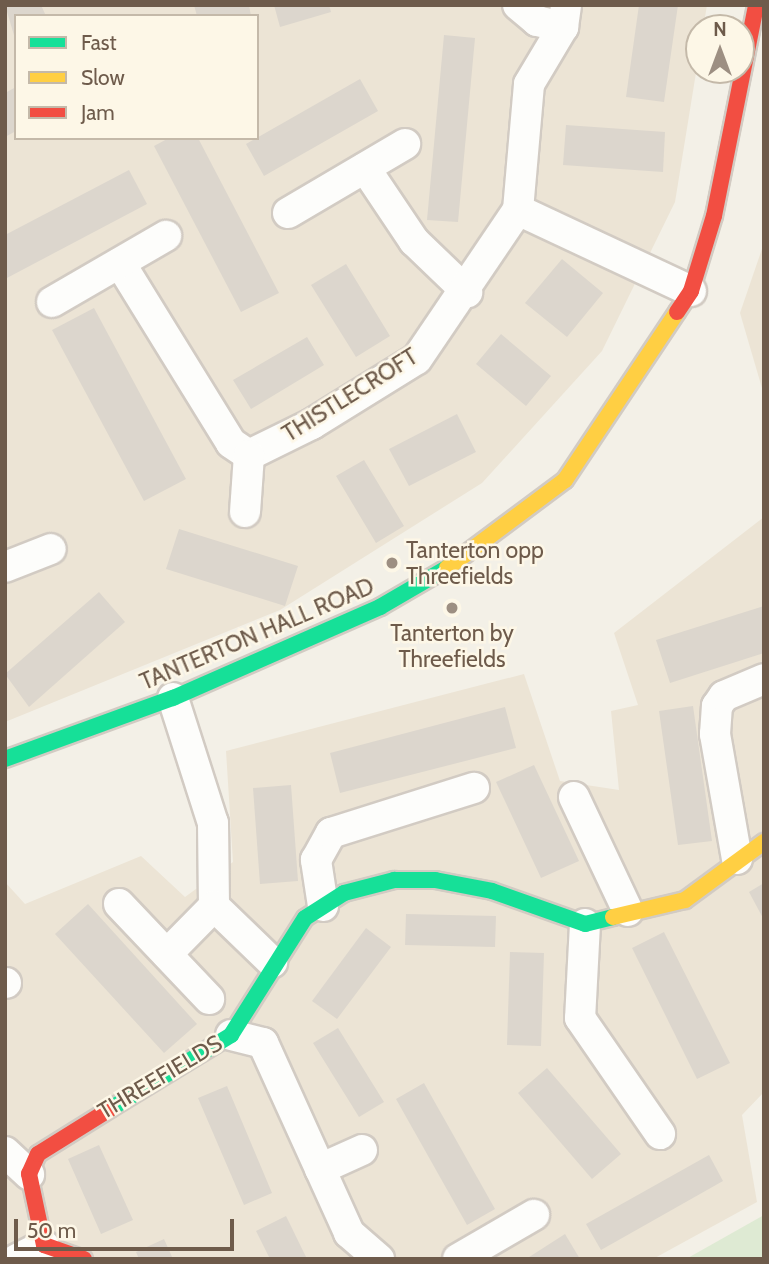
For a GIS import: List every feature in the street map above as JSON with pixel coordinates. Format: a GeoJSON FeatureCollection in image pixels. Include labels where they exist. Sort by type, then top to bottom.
{"type":"FeatureCollection","features":[{"type":"Feature","properties":{"kind":"street"},"geometry":{"type":"LineString","coordinates":[[517,5],[537,21],[565,16]]}},
{"type":"Feature","properties":{"kind":"street","name":"TANTERTON HALL ROAD"},"geometry":{"type":"LineString","coordinates":[[5,759],[173,698],[380,607],[450,566],[565,480],[691,291],[714,216],[756,5]]}},
{"type":"Feature","properties":{"kind":"street","name":"THISTLECROFT"},"geometry":{"type":"LineString","coordinates":[[249,455],[417,359],[467,292],[518,210],[529,84],[565,16]]}},
{"type":"Feature","properties":{"kind":"street"},"geometry":{"type":"LineString","coordinates":[[288,213],[405,144]]}},
{"type":"Feature","properties":{"kind":"street"},"geometry":{"type":"LineString","coordinates":[[365,168],[414,241],[467,292]]}},
{"type":"Feature","properties":{"kind":"street"},"geometry":{"type":"LineString","coordinates":[[518,210],[691,291]]}},
{"type":"Feature","properties":{"kind":"street"},"geometry":{"type":"LineString","coordinates":[[51,302],[166,236]]}},
{"type":"Feature","properties":{"kind":"street"},"geometry":{"type":"LineString","coordinates":[[120,263],[231,443],[249,455],[245,512]]}},
{"type":"Feature","properties":{"kind":"street"},"geometry":{"type":"LineString","coordinates":[[5,567],[51,549]]}},
{"type":"Feature","properties":{"kind":"street"},"geometry":{"type":"LineString","coordinates":[[737,859],[717,747],[717,706],[724,696],[764,679]]}},
{"type":"Feature","properties":{"kind":"street"},"geometry":{"type":"LineString","coordinates":[[173,698],[212,823],[214,906],[272,962]]}},
{"type":"Feature","properties":{"kind":"street"},"geometry":{"type":"LineString","coordinates":[[323,906],[316,860],[331,833],[474,788]]}},
{"type":"Feature","properties":{"kind":"street"},"geometry":{"type":"LineString","coordinates":[[574,797],[628,911]]}},
{"type":"Feature","properties":{"kind":"street"},"geometry":{"type":"LineString","coordinates":[[660,1135],[580,1018],[585,924],[628,911],[685,900],[737,859],[764,842]]}},
{"type":"Feature","properties":{"kind":"street","name":"THREEFIELDS"},"geometry":{"type":"LineString","coordinates":[[29,1174],[51,1142],[231,1035],[272,962],[305,918],[345,892],[394,880],[435,880],[492,891],[585,924]]}},
{"type":"Feature","properties":{"kind":"street","name":"THREEFIELDS"},"geometry":{"type":"LineString","coordinates":[[118,904],[209,999]]}},
{"type":"Feature","properties":{"kind":"street"},"geometry":{"type":"LineString","coordinates":[[167,954],[214,906]]}},
{"type":"Feature","properties":{"kind":"street"},"geometry":{"type":"LineString","coordinates":[[231,1035],[263,1043],[349,1233],[379,1259]]}},
{"type":"Feature","properties":{"kind":"street"},"geometry":{"type":"LineString","coordinates":[[320,1169],[362,1150]]}},
{"type":"Feature","properties":{"kind":"street"},"geometry":{"type":"LineString","coordinates":[[5,1152],[29,1174],[44,1245]]}},
{"type":"Feature","properties":{"kind":"street"},"geometry":{"type":"LineString","coordinates":[[458,1259],[534,1215]]}},
{"type":"Feature","properties":{"kind":"street"},"geometry":{"type":"LineString","coordinates":[[17,1259],[44,1245],[84,1259]]}},
{"type":"Feature","properties":{"kind":"shaded area"},"geometry":{"type":"Polygon","coordinates":[[[5,5],[707,5],[706,14],[685,14],[685,84],[694,84],[675,202],[602,351],[482,483],[280,610],[5,722],[5,5]]]}},
{"type":"Feature","properties":{"kind":"shaded area"},"geometry":{"type":"Polygon","coordinates":[[[764,243],[764,395],[740,313],[764,243]]]}},
{"type":"Feature","properties":{"kind":"shaded area"},"geometry":{"type":"Polygon","coordinates":[[[764,517],[764,1092],[742,1115],[757,1202],[653,1259],[5,1259],[5,882],[25,904],[141,856],[185,897],[233,862],[226,751],[524,674],[560,781],[619,790],[611,711],[638,705],[614,633],[764,517]]]}},
{"type":"Feature","properties":{"kind":"green space"},"geometry":{"type":"Polygon","coordinates":[[[764,1215],[764,1259],[686,1259],[764,1215]]]}},
{"type":"Feature","properties":{"kind":"building"},"geometry":{"type":"Polygon","coordinates":[[[5,5],[41,5],[45,14],[14,14],[14,35],[5,5]]]}},
{"type":"Feature","properties":{"kind":"building"},"geometry":{"type":"Polygon","coordinates":[[[194,5],[249,5],[251,14],[196,14],[194,5]]]}},
{"type":"Feature","properties":{"kind":"building"},"geometry":{"type":"Polygon","coordinates":[[[274,5],[329,5],[331,12],[280,27],[274,5]]]}},
{"type":"Feature","properties":{"kind":"building"},"geometry":{"type":"Polygon","coordinates":[[[639,5],[678,5],[664,102],[626,97],[639,5]]]}},
{"type":"Feature","properties":{"kind":"building"},"geometry":{"type":"Polygon","coordinates":[[[444,35],[475,38],[458,222],[427,220],[444,35]]]}},
{"type":"Feature","properties":{"kind":"building"},"geometry":{"type":"Polygon","coordinates":[[[360,79],[378,111],[264,176],[246,144],[259,140],[259,137],[360,79]]]}},
{"type":"Feature","properties":{"kind":"building"},"geometry":{"type":"Polygon","coordinates":[[[14,88],[14,132],[5,137],[5,93],[14,88]]]}},
{"type":"Feature","properties":{"kind":"building"},"geometry":{"type":"Polygon","coordinates":[[[566,125],[665,132],[663,172],[563,165],[566,125]]]}},
{"type":"Feature","properties":{"kind":"building"},"geometry":{"type":"Polygon","coordinates":[[[165,140],[199,140],[279,293],[241,312],[154,146],[165,140]]]}},
{"type":"Feature","properties":{"kind":"building"},"geometry":{"type":"Polygon","coordinates":[[[129,170],[147,204],[5,279],[5,235],[129,170]]]}},
{"type":"Feature","properties":{"kind":"building"},"geometry":{"type":"Polygon","coordinates":[[[562,259],[603,293],[567,337],[525,303],[562,259]]]}},
{"type":"Feature","properties":{"kind":"building"},"geometry":{"type":"Polygon","coordinates":[[[346,264],[390,336],[356,357],[311,285],[346,264]]]}},
{"type":"Feature","properties":{"kind":"building"},"geometry":{"type":"Polygon","coordinates":[[[94,308],[186,479],[144,501],[52,330],[94,308]]]}},
{"type":"Feature","properties":{"kind":"building"},"geometry":{"type":"Polygon","coordinates":[[[501,334],[551,376],[526,406],[476,364],[501,334]]]}},
{"type":"Feature","properties":{"kind":"building"},"geometry":{"type":"Polygon","coordinates":[[[307,337],[324,365],[251,409],[233,380],[307,337]]]}},
{"type":"Feature","properties":{"kind":"building"},"geometry":{"type":"Polygon","coordinates":[[[457,414],[476,452],[409,486],[389,449],[457,414]]]}},
{"type":"Feature","properties":{"kind":"building"},"geometry":{"type":"Polygon","coordinates":[[[364,460],[404,526],[376,543],[336,476],[364,460]]]}},
{"type":"Feature","properties":{"kind":"building"},"geometry":{"type":"Polygon","coordinates":[[[179,529],[298,566],[285,606],[166,569],[179,529]]]}},
{"type":"Feature","properties":{"kind":"building"},"geometry":{"type":"Polygon","coordinates":[[[99,592],[125,622],[29,707],[5,674],[99,592]]]}},
{"type":"Feature","properties":{"kind":"building"},"geometry":{"type":"Polygon","coordinates":[[[764,606],[764,653],[670,683],[656,640],[764,606]]]}},
{"type":"Feature","properties":{"kind":"building"},"geometry":{"type":"Polygon","coordinates":[[[693,706],[712,841],[678,845],[659,711],[693,706]]]}},
{"type":"Feature","properties":{"kind":"building"},"geometry":{"type":"Polygon","coordinates":[[[505,707],[516,748],[340,793],[330,753],[505,707]]]}},
{"type":"Feature","properties":{"kind":"building"},"geometry":{"type":"Polygon","coordinates":[[[534,765],[579,861],[541,878],[496,782],[534,765]]]}},
{"type":"Feature","properties":{"kind":"building"},"geometry":{"type":"Polygon","coordinates":[[[291,785],[298,881],[260,884],[253,788],[291,785]]]}},
{"type":"Feature","properties":{"kind":"building"},"geometry":{"type":"Polygon","coordinates":[[[764,883],[764,920],[749,892],[764,883]]]}},
{"type":"Feature","properties":{"kind":"building"},"geometry":{"type":"Polygon","coordinates":[[[88,904],[197,1024],[164,1053],[55,934],[88,904]]]}},
{"type":"Feature","properties":{"kind":"building"},"geometry":{"type":"Polygon","coordinates":[[[406,914],[496,916],[495,947],[405,945],[406,914]]]}},
{"type":"Feature","properties":{"kind":"building"},"geometry":{"type":"Polygon","coordinates":[[[366,928],[391,947],[337,1019],[312,1001],[366,928]]]}},
{"type":"Feature","properties":{"kind":"building"},"geometry":{"type":"Polygon","coordinates":[[[664,932],[730,1063],[697,1079],[632,948],[664,932]]]}},
{"type":"Feature","properties":{"kind":"building"},"geometry":{"type":"Polygon","coordinates":[[[510,952],[544,953],[541,1046],[507,1045],[510,952]]]}},
{"type":"Feature","properties":{"kind":"building"},"geometry":{"type":"Polygon","coordinates":[[[338,1028],[384,1102],[359,1117],[313,1043],[338,1028]]]}},
{"type":"Feature","properties":{"kind":"building"},"geometry":{"type":"Polygon","coordinates":[[[547,1068],[621,1154],[592,1179],[518,1093],[547,1068]]]}},
{"type":"Feature","properties":{"kind":"building"},"geometry":{"type":"Polygon","coordinates":[[[424,1083],[495,1209],[467,1225],[396,1099],[424,1083]]]}},
{"type":"Feature","properties":{"kind":"building"},"geometry":{"type":"Polygon","coordinates":[[[227,1086],[272,1193],[244,1205],[198,1098],[227,1086]]]}},
{"type":"Feature","properties":{"kind":"building"},"geometry":{"type":"Polygon","coordinates":[[[99,1145],[133,1220],[101,1234],[68,1159],[99,1145]]]}},
{"type":"Feature","properties":{"kind":"building"},"geometry":{"type":"Polygon","coordinates":[[[709,1155],[723,1181],[601,1250],[586,1224],[709,1155]]]}},
{"type":"Feature","properties":{"kind":"building"},"geometry":{"type":"Polygon","coordinates":[[[286,1216],[307,1259],[270,1259],[256,1231],[286,1216]]]}},
{"type":"Feature","properties":{"kind":"building"},"geometry":{"type":"Polygon","coordinates":[[[565,1234],[580,1259],[526,1259],[565,1234]]]}},
{"type":"Feature","properties":{"kind":"building"},"geometry":{"type":"Polygon","coordinates":[[[164,1239],[173,1259],[139,1259],[136,1252],[164,1239]]]}},
{"type":"Feature","properties":{"kind":"traffic: fast"},"geometry":{"type":"LineString","coordinates":[[5,759],[173,698],[380,607],[447,568]]}},
{"type":"Feature","properties":{"kind":"traffic: fast"},"geometry":{"type":"LineString","coordinates":[[110,1109],[231,1035],[305,918],[344,893],[394,880],[435,880],[492,891],[585,924],[613,917]]}},
{"type":"Feature","properties":{"kind":"traffic: slow"},"geometry":{"type":"LineString","coordinates":[[447,568],[565,480],[677,312]]}},
{"type":"Feature","properties":{"kind":"traffic: slow"},"geometry":{"type":"LineString","coordinates":[[613,917],[685,900],[764,842]]}},
{"type":"Feature","properties":{"kind":"traffic: jam"},"geometry":{"type":"LineString","coordinates":[[677,312],[691,291],[714,216],[756,5]]}},
{"type":"Feature","properties":{"kind":"traffic: jam"},"geometry":{"type":"LineString","coordinates":[[84,1259],[44,1245],[29,1174],[38,1154],[110,1109]]}},
{"type":"Feature","properties":{"kind":"place","name":"Tanterton opp Threefields"},"geometry":{"type":"Point","coordinates":[392,563]}},
{"type":"Feature","properties":{"kind":"place","name":"Tanterton by Threefields"},"geometry":{"type":"Point","coordinates":[452,608]}}]}
